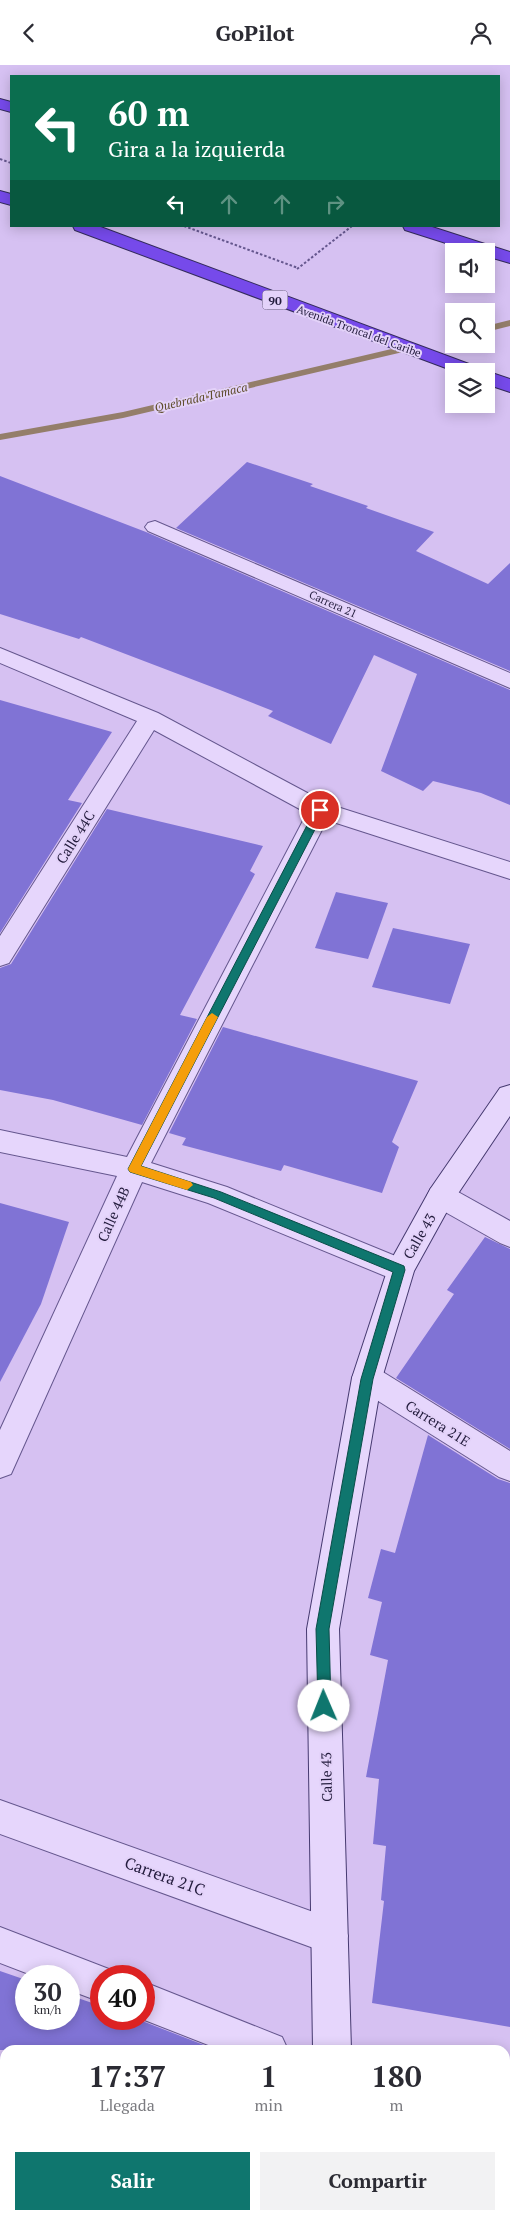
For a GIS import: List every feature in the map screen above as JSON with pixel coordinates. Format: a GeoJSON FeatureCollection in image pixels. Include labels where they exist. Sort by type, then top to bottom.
{"type":"FeatureCollection","features":[{"type":"Feature","properties":{"kind":"highway","name":"Avenida Troncal del Caribe"},"geometry":{"type":"LineString","coordinates":[[84,227],[264,296],[448,363]]}},
{"type":"Feature","properties":{"kind":"highway"},"geometry":{"type":"LineString","coordinates":[[414,227],[510,258]]}},
{"type":"Feature","properties":{"kind":"highway"},"geometry":{"type":"LineString","coordinates":[[495,380],[510,386]]}},
{"type":"Feature","properties":{"kind":"street","name":"Carrera 21"},"geometry":{"type":"LineString","coordinates":[[155,527],[510,681]]}},
{"type":"Feature","properties":{"kind":"street"},"geometry":{"type":"LineString","coordinates":[[0,655],[150,718],[320,810],[510,871]]}},
{"type":"Feature","properties":{"kind":"street","name":"Calle 44C"},"geometry":{"type":"LineString","coordinates":[[0,957],[150,718]]}},
{"type":"Feature","properties":{"kind":"street","name":"Calle 44B"},"geometry":{"type":"LineString","coordinates":[[0,1464],[134,1169],[320,810]]}},
{"type":"Feature","properties":{"kind":"street","name":"Calle 43"},"geometry":{"type":"LineString","coordinates":[[332,2045],[323,1629],[367,1379],[400,1270],[441,1196],[510,1095]]}},
{"type":"Feature","properties":{"kind":"street"},"geometry":{"type":"LineString","coordinates":[[0,1141],[134,1169],[217,1195],[400,1270]]}},
{"type":"Feature","properties":{"kind":"street"},"geometry":{"type":"LineString","coordinates":[[441,1196],[510,1235]]}},
{"type":"Feature","properties":{"kind":"street","name":"Carrera 21E"},"geometry":{"type":"LineString","coordinates":[[367,1379],[510,1467]]}},
{"type":"Feature","properties":{"kind":"street","name":"Carrera 21C"},"geometry":{"type":"LineString","coordinates":[[0,1817],[330,1935]]}},
{"type":"Feature","properties":{"kind":"street"},"geometry":{"type":"LineString","coordinates":[[0,1945],[90,1980]]}},
{"type":"Feature","properties":{"kind":"street"},"geometry":{"type":"LineString","coordinates":[[155,2005],[256,2045]]}},
{"type":"Feature","properties":{"kind":"path"},"geometry":{"type":"LineString","coordinates":[[187,227],[298,268]]}},
{"type":"Feature","properties":{"kind":"path"},"geometry":{"type":"LineString","coordinates":[[264,296],[351,227]]}},
{"type":"Feature","properties":{"kind":"building"},"geometry":{"type":"Polygon","coordinates":[[[247,462],[313,484],[310,486],[434,532],[416,551],[488,584],[510,563],[510,671],[176,528],[247,462]]]}},
{"type":"Feature","properties":{"kind":"building"},"geometry":{"type":"Polygon","coordinates":[[[0,476],[146,532],[510,690],[510,805],[481,793],[433,781],[423,791],[381,771],[417,674],[374,655],[331,744],[268,716],[273,711],[220,690],[81,637],[79,639],[0,614],[0,476]]]}},
{"type":"Feature","properties":{"kind":"building"},"geometry":{"type":"Polygon","coordinates":[[[0,700],[112,732],[68,800],[82,803],[0,933],[0,700]]]}},
{"type":"Feature","properties":{"kind":"building"},"geometry":{"type":"Polygon","coordinates":[[[107,809],[263,846],[250,871],[255,874],[180,1015],[197,1019],[142,1125],[53,1100],[0,1090],[0,968],[11,964],[107,809]]]}},
{"type":"Feature","properties":{"kind":"building"},"geometry":{"type":"Polygon","coordinates":[[[336,892],[388,903],[368,959],[315,948],[336,892]]]}},
{"type":"Feature","properties":{"kind":"building"},"geometry":{"type":"Polygon","coordinates":[[[393,928],[470,944],[450,1004],[372,987],[393,928]]]}},
{"type":"Feature","properties":{"kind":"building"},"geometry":{"type":"Polygon","coordinates":[[[223,1027],[418,1081],[392,1142],[399,1147],[382,1193],[284,1165],[281,1171],[182,1145],[186,1138],[169,1133],[223,1027]]]}},
{"type":"Feature","properties":{"kind":"building"},"geometry":{"type":"Polygon","coordinates":[[[0,1203],[69,1222],[41,1304],[0,1382],[0,1203]]]}},
{"type":"Feature","properties":{"kind":"building"},"geometry":{"type":"Polygon","coordinates":[[[485,1237],[510,1249],[510,1449],[396,1378],[454,1294],[447,1290],[485,1237]]]}},
{"type":"Feature","properties":{"kind":"building"},"geometry":{"type":"Polygon","coordinates":[[[428,1435],[498,1479],[510,1483],[510,2027],[372,2003],[384,1901],[381,1900],[386,1846],[373,1844],[379,1779],[366,1777],[388,1660],[370,1655],[382,1602],[368,1598],[381,1549],[395,1553],[428,1435]]]}},
{"type":"Feature","properties":{"kind":"building"},"geometry":{"type":"Polygon","coordinates":[[[0,1971],[15,1976],[15,2030],[80,2030],[80,1999],[90,2002],[90,2030],[155,2030],[155,2026],[204,2045],[0,2045],[0,1971]]]}},
{"type":"Feature","properties":{"kind":"waterway","name":"Quebrada Tamaca"},"geometry":{"type":"LineString","coordinates":[[495,327],[510,323]]}},
{"type":"Feature","properties":{"kind":"waterway","name":"Quebrada Tamaca"},"geometry":{"type":"LineString","coordinates":[[0,437],[123,415],[400,350]]}},
{"type":"Feature","properties":{"kind":"slow traffic"},"geometry":{"type":"LineString","coordinates":[[187,1185],[134,1169],[212,1017]]}},
{"type":"Feature","properties":{"kind":"route"},"geometry":{"type":"LineString","coordinates":[[320,810],[134,1169],[217,1195],[400,1270],[367,1379],[323,1629],[324,1706]]}}]}
